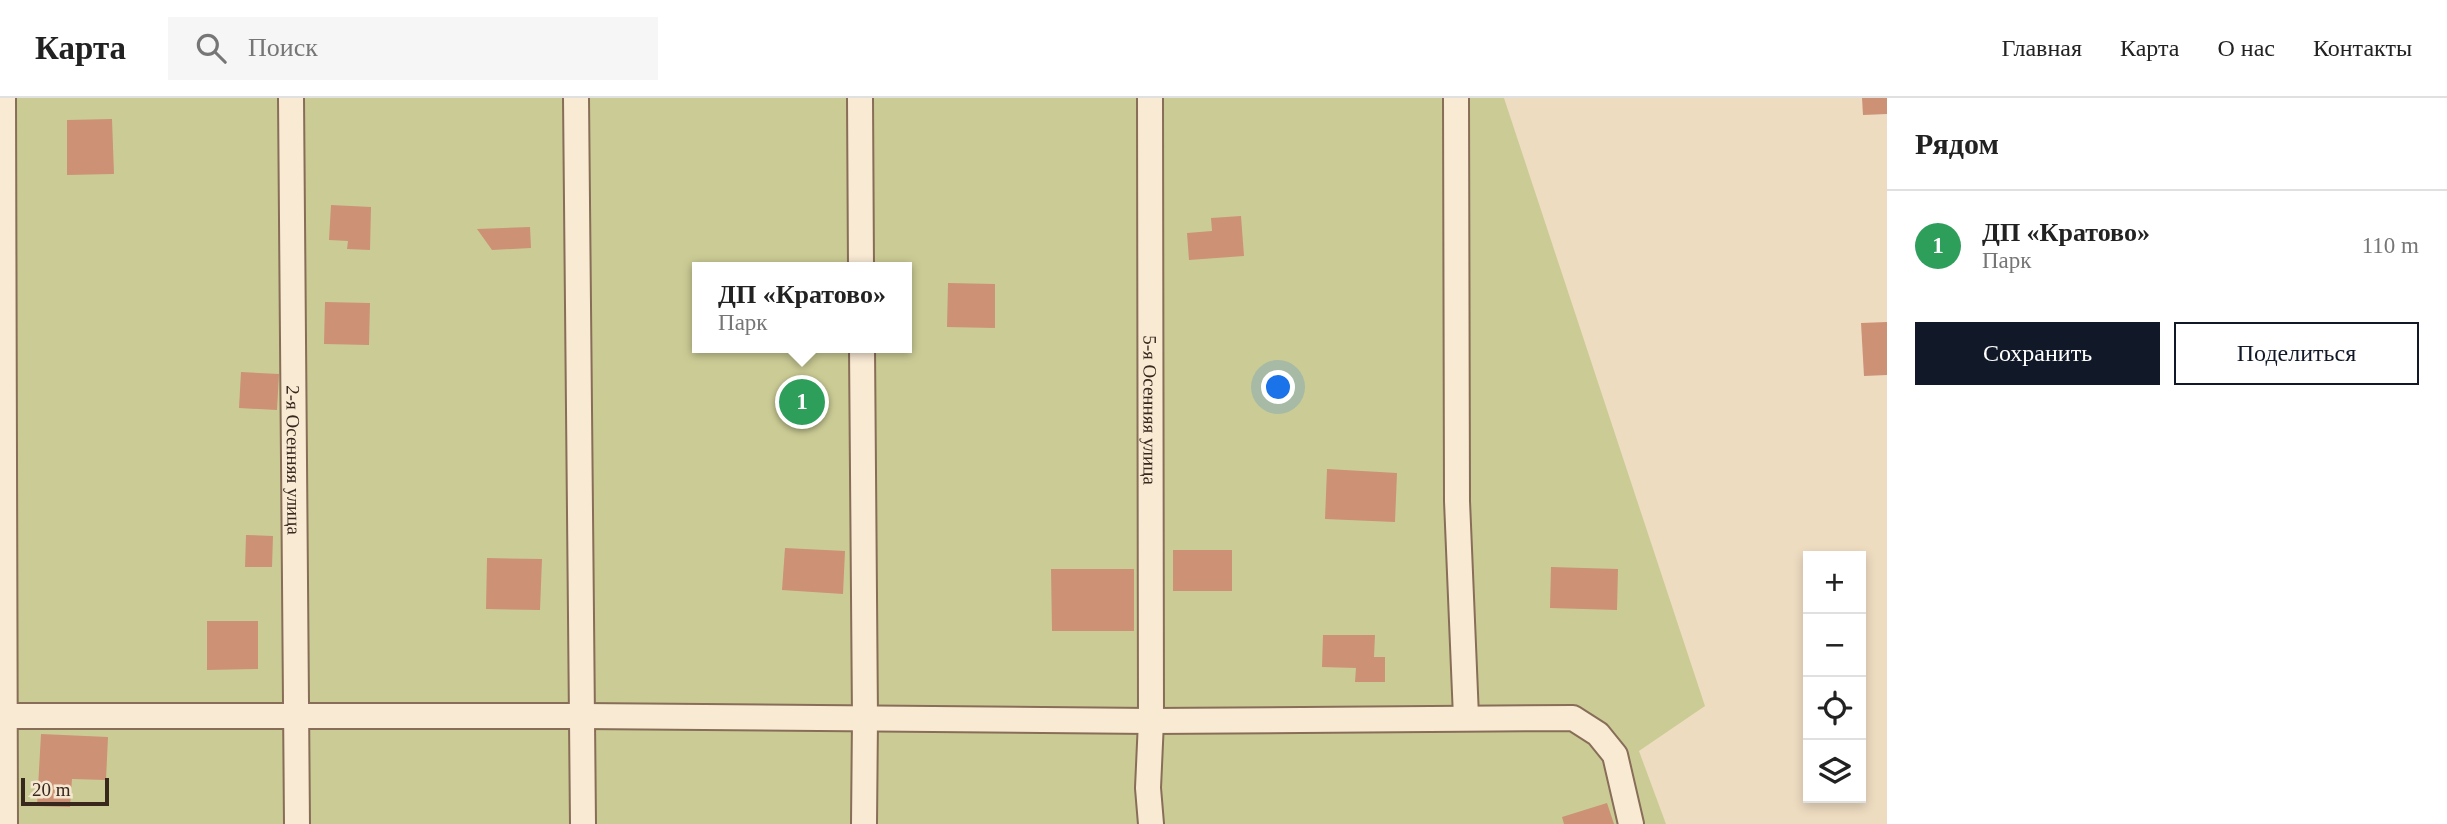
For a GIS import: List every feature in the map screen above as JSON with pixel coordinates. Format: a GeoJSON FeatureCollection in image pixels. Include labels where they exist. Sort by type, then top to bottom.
{"type":"FeatureCollection","features":[{"type":"Feature","properties":{"kind":"street"},"geometry":{"type":"LineString","coordinates":[[3,98],[2,716],[5,824]]}},
{"type":"Feature","properties":{"kind":"street","name":"2-я Осенняя улица"},"geometry":{"type":"LineString","coordinates":[[291,98],[297,824]]}},
{"type":"Feature","properties":{"kind":"street"},"geometry":{"type":"LineString","coordinates":[[576,98],[583,824]]}},
{"type":"Feature","properties":{"kind":"street"},"geometry":{"type":"LineString","coordinates":[[859,98],[861,262]]}},
{"type":"Feature","properties":{"kind":"street","name":"5-я Осенняя улица"},"geometry":{"type":"LineString","coordinates":[[1150,98],[1151,721],[1148,788],[1151,824]]}},
{"type":"Feature","properties":{"kind":"street"},"geometry":{"type":"LineString","coordinates":[[1456,98],[1457,501],[1466,717]]}},
{"type":"Feature","properties":{"kind":"street"},"geometry":{"type":"LineString","coordinates":[[862,353],[864,824]]}},
{"type":"Feature","properties":{"kind":"street"},"geometry":{"type":"LineString","coordinates":[[2,716],[583,716],[1151,721],[1573,718],[1598,734],[1615,755],[1631,824]]}},
{"type":"Feature","properties":{"kind":"green space"},"geometry":{"type":"Polygon","coordinates":[[[0,98],[1504,98],[1705,706],[1639,751],[1666,824],[0,824],[0,98]]]}},
{"type":"Feature","properties":{"kind":"building"},"geometry":{"type":"Polygon","coordinates":[[[1862,98],[1887,98],[1887,114],[1863,115],[1862,98]]]}},
{"type":"Feature","properties":{"kind":"building"},"geometry":{"type":"Polygon","coordinates":[[[112,119],[114,174],[67,175],[67,120],[112,119]]]}},
{"type":"Feature","properties":{"kind":"building"},"geometry":{"type":"Polygon","coordinates":[[[331,205],[371,207],[370,250],[347,249],[348,241],[329,240],[331,205]]]}},
{"type":"Feature","properties":{"kind":"building"},"geometry":{"type":"Polygon","coordinates":[[[1241,216],[1244,256],[1189,260],[1187,233],[1212,231],[1211,218],[1241,216]]]}},
{"type":"Feature","properties":{"kind":"building"},"geometry":{"type":"Polygon","coordinates":[[[530,227],[531,248],[492,250],[477,229],[530,227]]]}},
{"type":"Feature","properties":{"kind":"building"},"geometry":{"type":"Polygon","coordinates":[[[948,283],[995,284],[995,328],[947,327],[948,283]]]}},
{"type":"Feature","properties":{"kind":"building"},"geometry":{"type":"Polygon","coordinates":[[[325,302],[370,303],[369,345],[324,344],[325,302]]]}},
{"type":"Feature","properties":{"kind":"building"},"geometry":{"type":"Polygon","coordinates":[[[1887,322],[1887,375],[1864,376],[1861,323],[1887,322]]]}},
{"type":"Feature","properties":{"kind":"building"},"geometry":{"type":"Polygon","coordinates":[[[241,372],[279,374],[277,410],[239,408],[241,372]]]}},
{"type":"Feature","properties":{"kind":"building"},"geometry":{"type":"Polygon","coordinates":[[[1327,469],[1397,473],[1395,522],[1325,519],[1327,469]]]}},
{"type":"Feature","properties":{"kind":"building"},"geometry":{"type":"Polygon","coordinates":[[[246,535],[273,536],[272,567],[245,567],[246,535]]]}},
{"type":"Feature","properties":{"kind":"building"},"geometry":{"type":"Polygon","coordinates":[[[785,548],[845,551],[843,594],[782,590],[785,548]]]}},
{"type":"Feature","properties":{"kind":"building"},"geometry":{"type":"Polygon","coordinates":[[[1173,550],[1232,550],[1232,591],[1173,591],[1173,550]]]}},
{"type":"Feature","properties":{"kind":"building"},"geometry":{"type":"Polygon","coordinates":[[[487,558],[542,559],[540,610],[486,609],[487,558]]]}},
{"type":"Feature","properties":{"kind":"building"},"geometry":{"type":"Polygon","coordinates":[[[1551,567],[1618,569],[1617,610],[1550,608],[1551,567]]]}},
{"type":"Feature","properties":{"kind":"building"},"geometry":{"type":"Polygon","coordinates":[[[1051,569],[1134,569],[1134,631],[1052,631],[1051,569]]]}},
{"type":"Feature","properties":{"kind":"building"},"geometry":{"type":"Polygon","coordinates":[[[207,621],[258,621],[258,669],[207,670],[207,621]]]}},
{"type":"Feature","properties":{"kind":"building"},"geometry":{"type":"Polygon","coordinates":[[[1323,635],[1375,635],[1374,657],[1385,657],[1385,682],[1355,682],[1356,668],[1322,667],[1323,635]]]}},
{"type":"Feature","properties":{"kind":"building"},"geometry":{"type":"Polygon","coordinates":[[[41,734],[108,737],[106,780],[72,779],[70,807],[37,806],[41,734]]]}},
{"type":"Feature","properties":{"kind":"building"},"geometry":{"type":"Polygon","coordinates":[[[1607,803],[1614,824],[1564,824],[1562,817],[1607,803]]]}},
{"type":"Feature","properties":{"kind":"place","name":"ДП «Кратово»"},"geometry":{"type":"Point","coordinates":[802,402]}}]}
